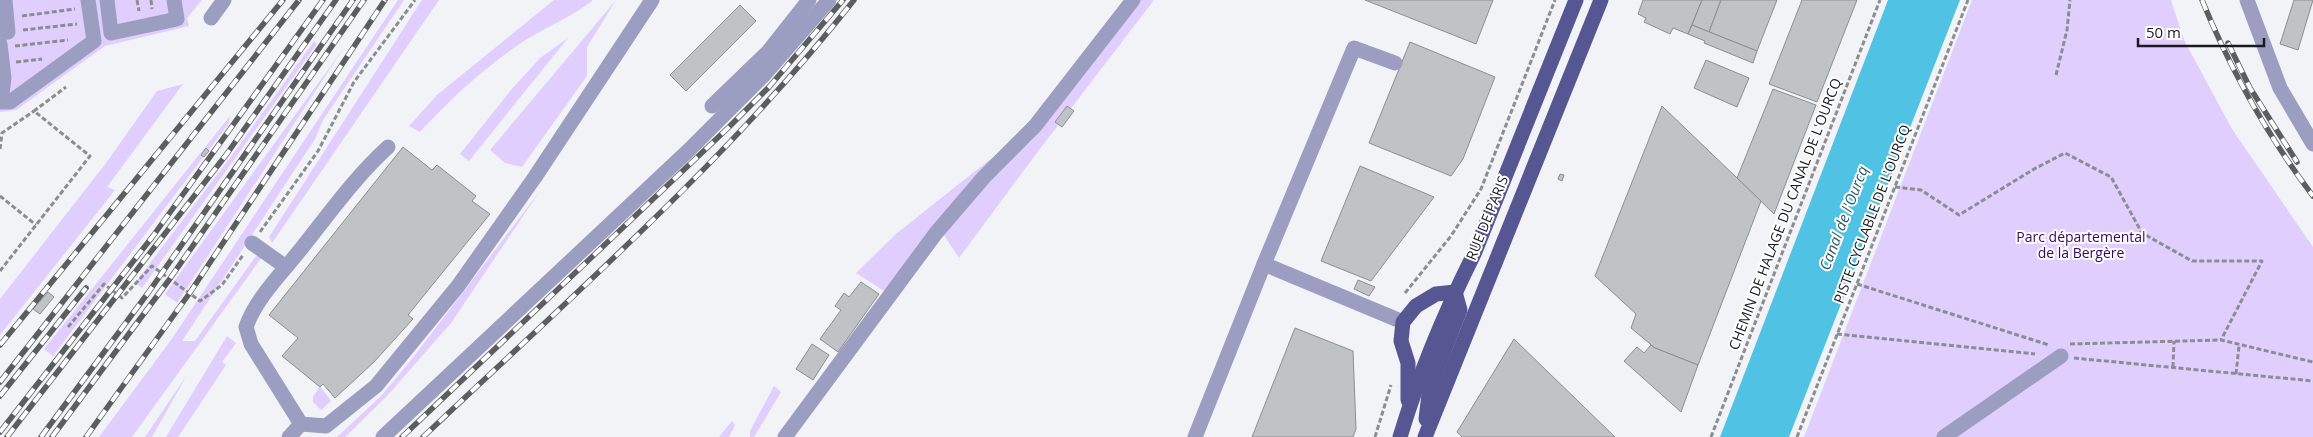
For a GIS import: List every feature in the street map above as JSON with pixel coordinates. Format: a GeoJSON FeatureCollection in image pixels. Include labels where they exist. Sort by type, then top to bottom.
{"type":"FeatureCollection","features":[{"type":"Feature","properties":{"kind":"main road","name":"RUE DE PARIS"},"geometry":{"type":"LineString","coordinates":[[1400,437],[1408,409],[1455,292],[1474,254],[1576,0]]}},
{"type":"Feature","properties":{"kind":"main road","name":"RUE DE PARIS"},"geometry":{"type":"LineString","coordinates":[[1424,437],[1601,0]]}},
{"type":"Feature","properties":{"kind":"main road"},"geometry":{"type":"LineString","coordinates":[[1408,409],[1408,363],[1397,320],[1436,294],[1455,292],[1460,310],[1430,386],[1424,437]]}},
{"type":"Feature","properties":{"kind":"street"},"geometry":{"type":"LineString","coordinates":[[5,0],[4,32],[0,48],[4,78],[0,102],[10,102],[94,41],[90,10]]}},
{"type":"Feature","properties":{"kind":"street"},"geometry":{"type":"LineString","coordinates":[[107,0],[111,34],[177,19],[174,0]]}},
{"type":"Feature","properties":{"kind":"street"},"geometry":{"type":"LineString","coordinates":[[211,18],[224,0]]}},
{"type":"Feature","properties":{"kind":"street"},"geometry":{"type":"LineString","coordinates":[[301,424],[326,426],[376,386],[436,314],[530,185],[652,0]]}},
{"type":"Feature","properties":{"kind":"street"},"geometry":{"type":"LineString","coordinates":[[712,106],[768,52],[809,0]]}},
{"type":"Feature","properties":{"kind":"street"},"geometry":{"type":"LineString","coordinates":[[383,437],[688,151],[763,76],[829,0]]}},
{"type":"Feature","properties":{"kind":"street"},"geometry":{"type":"LineString","coordinates":[[785,437],[936,233],[984,177],[1035,126],[1133,0]]}},
{"type":"Feature","properties":{"kind":"street"},"geometry":{"type":"LineString","coordinates":[[2247,0],[2280,88],[2313,144]]}},
{"type":"Feature","properties":{"kind":"street"},"geometry":{"type":"LineString","coordinates":[[1195,437],[1264,264],[1354,48],[1395,63]]}},
{"type":"Feature","properties":{"kind":"street"},"geometry":{"type":"LineString","coordinates":[[301,424],[251,344],[246,327],[256,306],[286,267],[367,166],[388,147]]}},
{"type":"Feature","properties":{"kind":"street"},"geometry":{"type":"LineString","coordinates":[[252,243],[286,267]]}},
{"type":"Feature","properties":{"kind":"street"},"geometry":{"type":"LineString","coordinates":[[1264,264],[1397,320]]}},
{"type":"Feature","properties":{"kind":"street"},"geometry":{"type":"LineString","coordinates":[[1944,437],[2060,349]]}},
{"type":"Feature","properties":{"kind":"street"},"geometry":{"type":"LineString","coordinates":[[289,437],[301,424]]}},
{"type":"Feature","properties":{"kind":"path"},"geometry":{"type":"LineString","coordinates":[[68,327],[104,284],[122,298],[152,266],[200,301],[222,284],[318,151],[354,82],[415,0]]}},
{"type":"Feature","properties":{"kind":"path"},"geometry":{"type":"LineString","coordinates":[[1397,320],[1400,300],[1451,236],[1481,189],[1555,0]]}},
{"type":"Feature","properties":{"kind":"path","name":"CHEMIN DE HALAGE DU CANAL DE L'OURCQ"},"geometry":{"type":"LineString","coordinates":[[1711,437],[1880,0]]}},
{"type":"Feature","properties":{"kind":"path","name":"PISTE CYCLABLE DE L'OURCQ"},"geometry":{"type":"LineString","coordinates":[[1797,437],[1968,0]]}},
{"type":"Feature","properties":{"kind":"path"},"geometry":{"type":"LineString","coordinates":[[2056,76],[2067,30],[2070,0]]}},
{"type":"Feature","properties":{"kind":"path"},"geometry":{"type":"LineString","coordinates":[[4,32],[90,10]]}},
{"type":"Feature","properties":{"kind":"path"},"geometry":{"type":"LineString","coordinates":[[4,32],[90,10]]}},
{"type":"Feature","properties":{"kind":"path"},"geometry":{"type":"LineString","coordinates":[[0,48],[94,38]]}},
{"type":"Feature","properties":{"kind":"path"},"geometry":{"type":"LineString","coordinates":[[2,64],[48,58]]}},
{"type":"Feature","properties":{"kind":"path"},"geometry":{"type":"LineString","coordinates":[[0,149],[2,134],[66,87]]}},
{"type":"Feature","properties":{"kind":"path"},"geometry":{"type":"LineString","coordinates":[[0,271],[90,156],[34,110]]}},
{"type":"Feature","properties":{"kind":"path"},"geometry":{"type":"LineString","coordinates":[[1895,187],[1921,190],[1960,216],[2034,169],[2065,153],[2111,177],[2142,233],[2192,261],[2262,261],[2221,340]]}},
{"type":"Feature","properties":{"kind":"path"},"geometry":{"type":"LineString","coordinates":[[0,196],[36,225]]}},
{"type":"Feature","properties":{"kind":"path"},"geometry":{"type":"LineString","coordinates":[[1857,284],[2060,349],[2174,341],[2221,340],[2239,346],[2313,362]]}},
{"type":"Feature","properties":{"kind":"path"},"geometry":{"type":"LineString","coordinates":[[2173,368],[2174,341]]}},
{"type":"Feature","properties":{"kind":"path"},"geometry":{"type":"LineString","coordinates":[[2239,346],[2236,374],[2313,381]]}},
{"type":"Feature","properties":{"kind":"path"},"geometry":{"type":"LineString","coordinates":[[1375,437],[1391,385],[1391,376]]}},
{"type":"Feature","properties":{"kind":"green space"},"geometry":{"type":"Polygon","coordinates":[[[0,0],[202,0],[187,18],[189,26],[105,46],[16,110],[0,112],[0,0]]]}},
{"type":"Feature","properties":{"kind":"green space"},"geometry":{"type":"Polygon","coordinates":[[[398,0],[404,0],[323,120],[315,139],[182,341],[195,341],[256,256],[262,257],[132,437],[99,437],[171,340],[398,0]]]}},
{"type":"Feature","properties":{"kind":"green space"},"geometry":{"type":"Polygon","coordinates":[[[422,0],[439,0],[272,243],[269,237],[422,0]]]}},
{"type":"Feature","properties":{"kind":"green space"},"geometry":{"type":"Polygon","coordinates":[[[554,0],[593,0],[521,43],[494,63],[455,96],[420,132],[409,126],[437,95],[554,0]]]}},
{"type":"Feature","properties":{"kind":"green space"},"geometry":{"type":"Polygon","coordinates":[[[616,0],[587,47],[587,76],[522,167],[505,163],[490,150],[616,0]]]}},
{"type":"Feature","properties":{"kind":"green space"},"geometry":{"type":"Polygon","coordinates":[[[1140,0],[1154,0],[959,258],[944,235],[990,177],[1034,138],[1140,0]]]}},
{"type":"Feature","properties":{"kind":"green space","name":"Parc départemental de la Bergère"},"geometry":{"type":"Polygon","coordinates":[[[1972,0],[2171,0],[2184,40],[2232,129],[2313,247],[2313,437],[1804,437],[1972,0]]]}},
{"type":"Feature","properties":{"kind":"green space"},"geometry":{"type":"Polygon","coordinates":[[[568,38],[469,161],[460,154],[511,90],[540,58],[568,38]]]}},
{"type":"Feature","properties":{"kind":"green space"},"geometry":{"type":"Polygon","coordinates":[[[314,41],[317,44],[142,288],[135,283],[238,147],[314,41]]]}},
{"type":"Feature","properties":{"kind":"green space"},"geometry":{"type":"Polygon","coordinates":[[[343,49],[177,303],[165,294],[343,49]]]}},
{"type":"Feature","properties":{"kind":"green space"},"geometry":{"type":"Polygon","coordinates":[[[183,84],[107,187],[115,190],[0,335],[0,299],[106,163],[157,91],[183,84]]]}},
{"type":"Feature","properties":{"kind":"green space"},"geometry":{"type":"Polygon","coordinates":[[[230,116],[229,123],[53,356],[44,349],[230,116]]]}},
{"type":"Feature","properties":{"kind":"green space"},"geometry":{"type":"Polygon","coordinates":[[[1026,131],[887,293],[856,273],[897,233],[1026,131]]]}},
{"type":"Feature","properties":{"kind":"green space"},"geometry":{"type":"Polygon","coordinates":[[[540,191],[451,323],[386,397],[345,437],[337,437],[382,395],[415,355],[540,191]]]}},
{"type":"Feature","properties":{"kind":"green space"},"geometry":{"type":"Polygon","coordinates":[[[227,336],[236,343],[222,362],[226,365],[178,437],[166,437],[227,336]]]}},
{"type":"Feature","properties":{"kind":"green space"},"geometry":{"type":"Polygon","coordinates":[[[187,375],[152,437],[145,437],[187,375]]]}},
{"type":"Feature","properties":{"kind":"green space"},"geometry":{"type":"Polygon","coordinates":[[[320,386],[331,401],[321,410],[313,402],[313,397],[320,386]]]}},
{"type":"Feature","properties":{"kind":"green space"},"geometry":{"type":"Polygon","coordinates":[[[774,386],[781,392],[754,437],[750,437],[750,431],[774,386]]]}},
{"type":"Feature","properties":{"kind":"green space"},"geometry":{"type":"Polygon","coordinates":[[[732,421],[735,425],[729,437],[719,437],[732,421]]]}},
{"type":"Feature","properties":{"kind":"water","name":"Canal de l'Ourcq"},"geometry":{"type":"Polygon","coordinates":[[[1888,0],[1960,0],[1789,437],[1720,437],[1888,0]]]}},
{"type":"Feature","properties":{"kind":"building"},"geometry":{"type":"Polygon","coordinates":[[[1365,0],[1493,0],[1476,44],[1365,0]]]}},
{"type":"Feature","properties":{"kind":"building"},"geometry":{"type":"Polygon","coordinates":[[[1643,0],[1702,0],[1688,34],[1673,28],[1670,34],[1644,22],[1646,18],[1638,14],[1643,0]]]}},
{"type":"Feature","properties":{"kind":"building"},"geometry":{"type":"Polygon","coordinates":[[[1702,0],[1721,0],[1709,32],[1692,25],[1702,0]]]}},
{"type":"Feature","properties":{"kind":"building"},"geometry":{"type":"Polygon","coordinates":[[[1721,0],[1777,0],[1757,51],[1709,32],[1721,0]]]}},
{"type":"Feature","properties":{"kind":"building"},"geometry":{"type":"Polygon","coordinates":[[[1802,0],[1857,0],[1817,102],[1769,84],[1802,0]]]}},
{"type":"Feature","properties":{"kind":"building"},"geometry":{"type":"Polygon","coordinates":[[[2294,0],[2313,0],[2298,50],[2280,44],[2294,0]]]}},
{"type":"Feature","properties":{"kind":"building"},"geometry":{"type":"Polygon","coordinates":[[[740,5],[756,21],[686,91],[670,75],[740,5]]]}},
{"type":"Feature","properties":{"kind":"building"},"geometry":{"type":"Polygon","coordinates":[[[1692,25],[1757,51],[1753,63],[1704,43],[1705,41],[1688,34],[1692,25]]]}},
{"type":"Feature","properties":{"kind":"building"},"geometry":{"type":"Polygon","coordinates":[[[1410,42],[1495,77],[1463,159],[1451,176],[1369,143],[1410,42]]]}},
{"type":"Feature","properties":{"kind":"building"},"geometry":{"type":"Polygon","coordinates":[[[1706,60],[1749,78],[1737,107],[1694,88],[1706,60]]]}},
{"type":"Feature","properties":{"kind":"building"},"geometry":{"type":"Polygon","coordinates":[[[1773,89],[1816,105],[1774,214],[1737,178],[1773,89]]]}},
{"type":"Feature","properties":{"kind":"building"},"geometry":{"type":"Polygon","coordinates":[[[1067,106],[1074,111],[1062,127],[1055,122],[1067,106]]]}},
{"type":"Feature","properties":{"kind":"building"},"geometry":{"type":"Polygon","coordinates":[[[1662,106],[1761,201],[1698,365],[1655,348],[1631,328],[1636,314],[1595,276],[1662,106]]]}},
{"type":"Feature","properties":{"kind":"building"},"geometry":{"type":"Polygon","coordinates":[[[403,147],[432,170],[437,165],[476,196],[472,201],[490,214],[408,315],[413,319],[374,362],[335,398],[323,384],[320,387],[282,356],[298,338],[269,315],[403,147]]]}},
{"type":"Feature","properties":{"kind":"building"},"geometry":{"type":"Polygon","coordinates":[[[206,148],[209,151],[204,157],[201,155],[206,148]]]}},
{"type":"Feature","properties":{"kind":"building"},"geometry":{"type":"Polygon","coordinates":[[[1360,166],[1434,197],[1371,281],[1321,261],[1360,166]]]}},
{"type":"Feature","properties":{"kind":"building"},"geometry":{"type":"Polygon","coordinates":[[[1560,174],[1564,175],[1562,181],[1558,179],[1560,174]]]}},
{"type":"Feature","properties":{"kind":"building"},"geometry":{"type":"Polygon","coordinates":[[[1358,280],[1375,287],[1369,296],[1354,289],[1358,280]]]}},
{"type":"Feature","properties":{"kind":"building"},"geometry":{"type":"Polygon","coordinates":[[[861,282],[879,294],[838,352],[820,339],[841,310],[835,306],[844,293],[849,297],[861,282]]]}},
{"type":"Feature","properties":{"kind":"building"},"geometry":{"type":"Polygon","coordinates":[[[48,292],[54,297],[40,314],[33,309],[48,292]]]}},
{"type":"Feature","properties":{"kind":"building"},"geometry":{"type":"Polygon","coordinates":[[[1295,328],[1353,351],[1356,429],[1353,437],[1252,437],[1295,328]]]}},
{"type":"Feature","properties":{"kind":"building"},"geometry":{"type":"Polygon","coordinates":[[[1514,339],[1615,437],[1462,437],[1457,432],[1514,339]]]}},
{"type":"Feature","properties":{"kind":"building"},"geometry":{"type":"Polygon","coordinates":[[[812,344],[829,355],[813,380],[796,369],[812,344]]]}},
{"type":"Feature","properties":{"kind":"building"},"geometry":{"type":"Polygon","coordinates":[[[1651,345],[1698,365],[1681,412],[1624,361],[1637,347],[1644,353],[1651,345]]]}},
{"type":"Feature","properties":{"kind":"railway"},"geometry":{"type":"LineString","coordinates":[[0,345],[283,0]]}},
{"type":"Feature","properties":{"kind":"railway"},"geometry":{"type":"LineString","coordinates":[[0,382],[299,0]]}},
{"type":"Feature","properties":{"kind":"railway"},"geometry":{"type":"LineString","coordinates":[[0,432],[153,236],[323,0]]}},
{"type":"Feature","properties":{"kind":"railway"},"geometry":{"type":"LineString","coordinates":[[7,437],[226,155],[336,0]]}},
{"type":"Feature","properties":{"kind":"railway"},"geometry":{"type":"LineString","coordinates":[[41,437],[148,293],[353,0]]}},
{"type":"Feature","properties":{"kind":"railway"},"geometry":{"type":"LineString","coordinates":[[52,437],[169,280],[364,0]]}},
{"type":"Feature","properties":{"kind":"railway"},"geometry":{"type":"LineString","coordinates":[[86,437],[189,294],[385,0]]}},
{"type":"Feature","properties":{"kind":"railway"},"geometry":{"type":"LineString","coordinates":[[402,437],[729,127],[769,87],[843,0]]}},
{"type":"Feature","properties":{"kind":"railway"},"geometry":{"type":"LineString","coordinates":[[423,437],[647,226],[701,172],[805,59],[854,0]]}},
{"type":"Feature","properties":{"kind":"railway"},"geometry":{"type":"LineString","coordinates":[[2202,0],[2225,52],[2251,102],[2280,150],[2313,196]]}},
{"type":"Feature","properties":{"kind":"railway"},"geometry":{"type":"LineString","coordinates":[[2228,43],[2250,88],[2297,162]]}},
{"type":"Feature","properties":{"kind":"railway"},"geometry":{"type":"LineString","coordinates":[[0,396],[86,288]]}}]}
